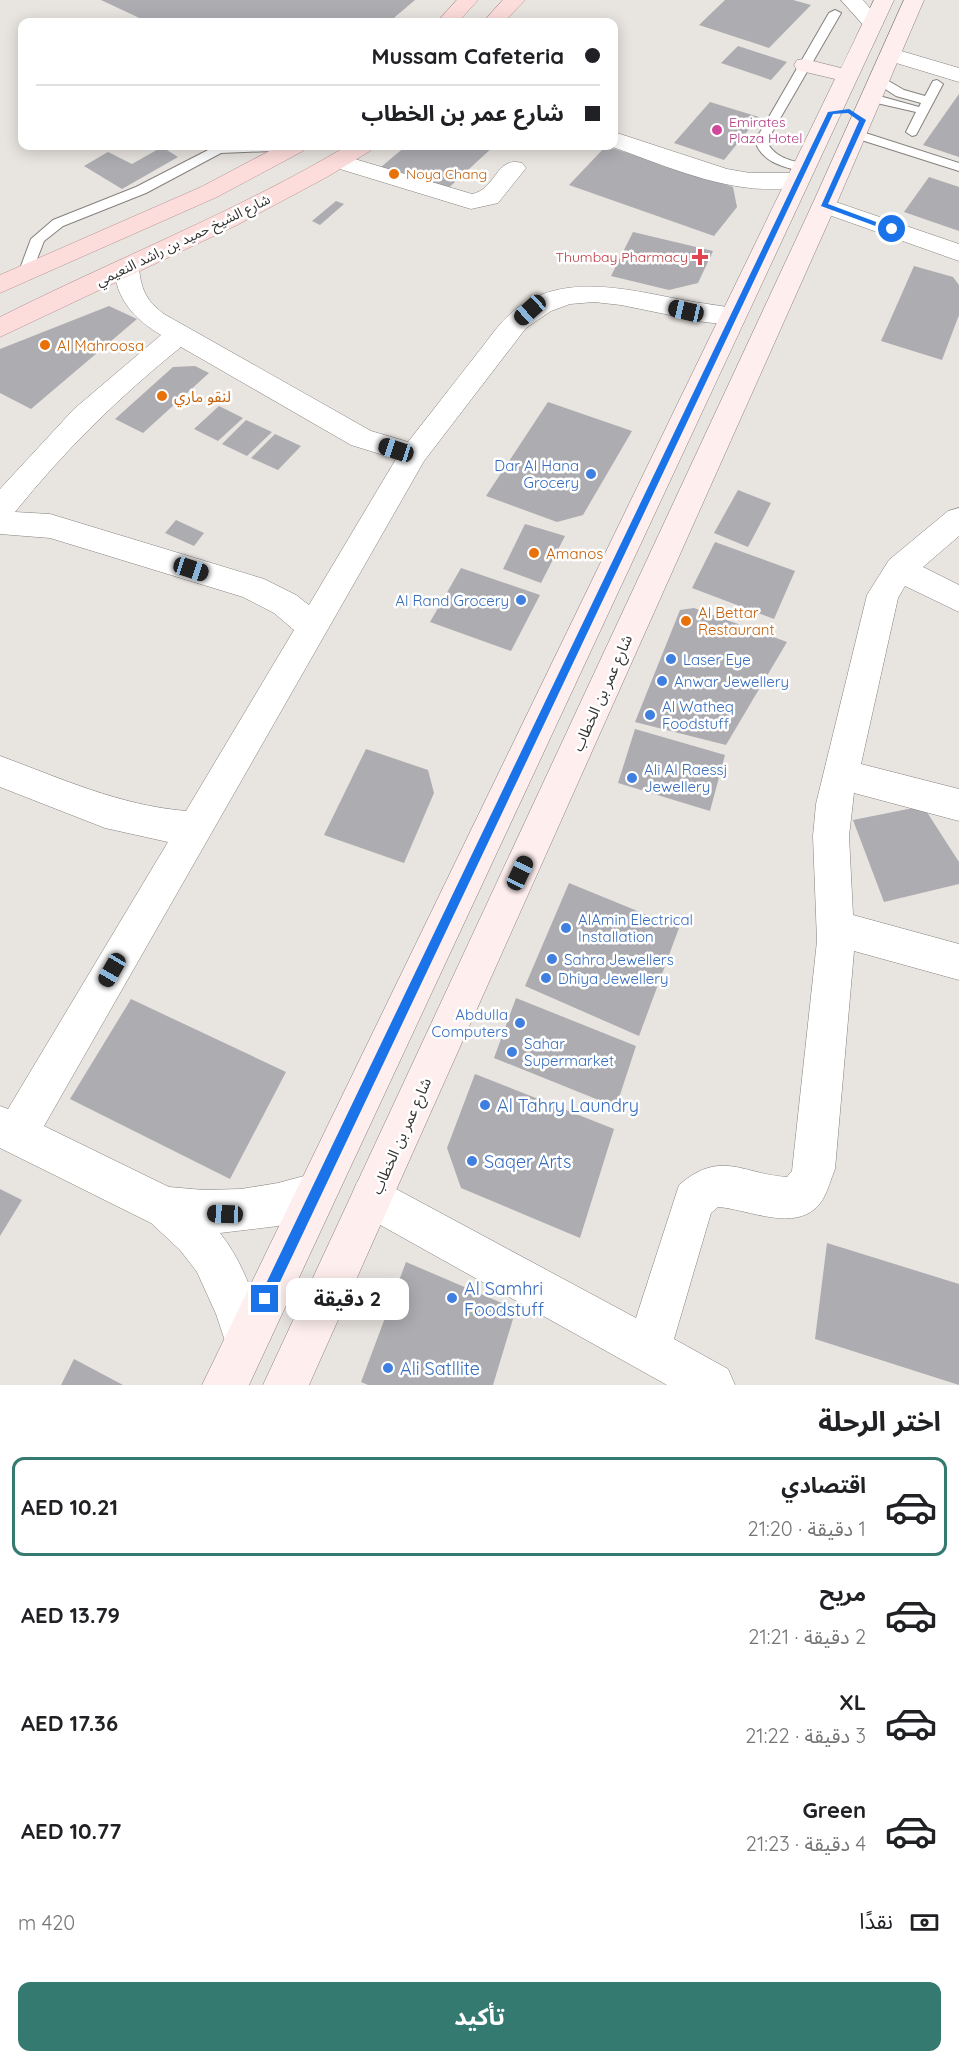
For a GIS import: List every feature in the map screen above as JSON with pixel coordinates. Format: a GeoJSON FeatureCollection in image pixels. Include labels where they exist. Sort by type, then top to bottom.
{"type":"FeatureCollection","features":[{"type":"Feature","properties":{"kind":"main road"},"geometry":{"type":"LineString","coordinates":[[451,18],[468,0]]}},
{"type":"Feature","properties":{"kind":"main road"},"geometry":{"type":"LineString","coordinates":[[498,18],[515,0]]}},
{"type":"Feature","properties":{"kind":"main road"},"geometry":{"type":"LineString","coordinates":[[0,285],[209,192],[287,150]]}},
{"type":"Feature","properties":{"kind":"main road","name":"شارع الشيخ حميد بن راشد النعيمي"},"geometry":{"type":"LineString","coordinates":[[0,328],[224,222],[356,150]]}},
{"type":"Feature","properties":{"kind":"street","name":"شارع عمر بن الخطاب"},"geometry":{"type":"LineString","coordinates":[[286,1385],[824,206],[914,0]]}},
{"type":"Feature","properties":{"kind":"street"},"geometry":{"type":"LineString","coordinates":[[225,1385],[732,316],[879,12],[843,6]]}},
{"type":"Feature","properties":{"kind":"street"},"geometry":{"type":"LineString","coordinates":[[810,56],[852,67]]}},
{"type":"Feature","properties":{"kind":"street"},"geometry":{"type":"LineString","coordinates":[[831,112],[849,111],[873,97],[959,75]]}},
{"type":"Feature","properties":{"kind":"street"},"geometry":{"type":"LineString","coordinates":[[618,140],[724,178],[762,183],[801,174]]}},
{"type":"Feature","properties":{"kind":"street"},"geometry":{"type":"LineString","coordinates":[[338,161],[471,202],[490,198],[514,168]]}},
{"type":"Feature","properties":{"kind":"street"},"geometry":{"type":"LineString","coordinates":[[824,206],[959,253]]}},
{"type":"Feature","properties":{"kind":"street"},"geometry":{"type":"LineString","coordinates":[[128,267],[127,279],[135,301],[144,311],[179,334],[361,438],[414,454]]}},
{"type":"Feature","properties":{"kind":"street"},"geometry":{"type":"LineString","coordinates":[[750,279],[770,289],[786,289]]}},
{"type":"Feature","properties":{"kind":"street"},"geometry":{"type":"LineString","coordinates":[[246,1340],[237,1310],[212,1257],[195,1235],[166,1208],[9,1129],[196,828],[414,454],[517,322],[530,310],[547,301],[586,293],[608,293],[686,311],[732,316]]}},
{"type":"Feature","properties":{"kind":"street"},"geometry":{"type":"LineString","coordinates":[[0,510],[61,438],[99,400],[179,334]]}},
{"type":"Feature","properties":{"kind":"street"},"geometry":{"type":"LineString","coordinates":[[648,1350],[694,1200],[704,1191],[718,1186],[789,1199],[801,1194],[810,1184],[820,1110],[836,928],[831,836],[834,804],[882,595],[900,569],[959,519]]}},
{"type":"Feature","properties":{"kind":"street"},"geometry":{"type":"LineString","coordinates":[[0,523],[50,526],[253,588],[285,604],[313,627]]}},
{"type":"Feature","properties":{"kind":"street"},"geometry":{"type":"LineString","coordinates":[[900,569],[959,599]]}},
{"type":"Feature","properties":{"kind":"street"},"geometry":{"type":"LineString","coordinates":[[0,771],[105,812],[164,825],[196,828]]}},
{"type":"Feature","properties":{"kind":"street"},"geometry":{"type":"LineString","coordinates":[[842,774],[959,805]]}},
{"type":"Feature","properties":{"kind":"street"},"geometry":{"type":"LineString","coordinates":[[836,928],[959,962]]}},
{"type":"Feature","properties":{"kind":"street"},"geometry":{"type":"LineString","coordinates":[[166,1208],[195,1213],[225,1214],[285,1204],[315,1194]]}},
{"type":"Feature","properties":{"kind":"street"},"geometry":{"type":"LineString","coordinates":[[372,1197],[648,1350],[698,1381]]}},
{"type":"Feature","properties":{"kind":"lane"},"geometry":{"type":"LineString","coordinates":[[801,174],[773,157],[762,147],[761,141],[810,56],[843,6]]}},
{"type":"Feature","properties":{"kind":"lane"},"geometry":{"type":"LineString","coordinates":[[912,132],[937,84]]}},
{"type":"Feature","properties":{"kind":"lane"},"geometry":{"type":"LineString","coordinates":[[873,97],[900,93],[925,106]]}},
{"type":"Feature","properties":{"kind":"lane"},"geometry":{"type":"LineString","coordinates":[[873,97],[925,106]]}},
{"type":"Feature","properties":{"kind":"lane"},"geometry":{"type":"LineString","coordinates":[[873,97],[959,167]]}},
{"type":"Feature","properties":{"kind":"lane"},"geometry":{"type":"LineString","coordinates":[[25,274],[39,239],[58,223],[141,190],[218,150]]}},
{"type":"Feature","properties":{"kind":"building"},"geometry":{"type":"Polygon","coordinates":[[[101,0],[415,0],[394,18],[139,18],[101,0]]]}},
{"type":"Feature","properties":{"kind":"building"},"geometry":{"type":"Polygon","coordinates":[[[725,0],[793,0],[811,5],[769,48],[699,25],[725,0]]]}},
{"type":"Feature","properties":{"kind":"building"},"geometry":{"type":"Polygon","coordinates":[[[738,46],[787,62],[771,80],[721,63],[738,46]]]}},
{"type":"Feature","properties":{"kind":"building"},"geometry":{"type":"Polygon","coordinates":[[[959,94],[959,157],[923,145],[959,94]]]}},
{"type":"Feature","properties":{"kind":"building","name":"Emirates Plaza Hotel"},"geometry":{"type":"Polygon","coordinates":[[[710,102],[759,117],[724,160],[674,143],[710,102]]]}},
{"type":"Feature","properties":{"kind":"building"},"geometry":{"type":"Polygon","coordinates":[[[157,150],[167,150],[178,157],[122,189],[84,166],[108,152],[132,164],[157,150]]]}},
{"type":"Feature","properties":{"kind":"building"},"geometry":{"type":"Polygon","coordinates":[[[401,150],[490,150],[443,193],[375,172],[401,150]]]}},
{"type":"Feature","properties":{"kind":"building"},"geometry":{"type":"Polygon","coordinates":[[[602,150],[618,150],[733,187],[737,207],[714,236],[569,185],[602,150]]]}},
{"type":"Feature","properties":{"kind":"building"},"geometry":{"type":"Polygon","coordinates":[[[929,177],[959,187],[959,231],[904,212],[929,177]]]}},
{"type":"Feature","properties":{"kind":"building"},"geometry":{"type":"Polygon","coordinates":[[[336,201],[344,204],[320,225],[312,221],[336,201]]]}},
{"type":"Feature","properties":{"kind":"building"},"geometry":{"type":"Polygon","coordinates":[[[633,232],[713,251],[698,283],[669,290],[611,276],[633,232]]]}},
{"type":"Feature","properties":{"kind":"building"},"geometry":{"type":"Polygon","coordinates":[[[914,266],[953,277],[959,285],[959,315],[942,360],[881,341],[914,266]]]}},
{"type":"Feature","properties":{"kind":"building"},"geometry":{"type":"Polygon","coordinates":[[[109,306],[137,319],[31,409],[0,393],[0,349],[109,306]]]}},
{"type":"Feature","properties":{"kind":"building","name":"لنقو ماري"},"geometry":{"type":"Polygon","coordinates":[[[195,366],[209,373],[143,433],[115,419],[173,367],[195,366]]]}},
{"type":"Feature","properties":{"kind":"building"},"geometry":{"type":"Polygon","coordinates":[[[548,402],[632,431],[583,515],[557,522],[486,496],[548,402]]]}},
{"type":"Feature","properties":{"kind":"building"},"geometry":{"type":"Polygon","coordinates":[[[219,406],[243,418],[218,441],[194,429],[219,406]]]}},
{"type":"Feature","properties":{"kind":"building"},"geometry":{"type":"Polygon","coordinates":[[[246,420],[272,432],[247,456],[222,444],[246,420]]]}},
{"type":"Feature","properties":{"kind":"building"},"geometry":{"type":"Polygon","coordinates":[[[275,434],[301,446],[278,470],[251,458],[275,434]]]}},
{"type":"Feature","properties":{"kind":"building"},"geometry":{"type":"Polygon","coordinates":[[[738,490],[771,503],[748,547],[714,533],[738,490]]]}},
{"type":"Feature","properties":{"kind":"building"},"geometry":{"type":"Polygon","coordinates":[[[176,520],[204,533],[194,546],[165,533],[176,520]]]}},
{"type":"Feature","properties":{"kind":"building","name":"Amanos"},"geometry":{"type":"Polygon","coordinates":[[[525,524],[565,536],[541,583],[503,569],[525,524]]]}},
{"type":"Feature","properties":{"kind":"building"},"geometry":{"type":"Polygon","coordinates":[[[715,542],[795,571],[774,619],[692,588],[715,542]]]}},
{"type":"Feature","properties":{"kind":"building"},"geometry":{"type":"Polygon","coordinates":[[[461,568],[540,595],[511,651],[430,622],[461,568]]]}},
{"type":"Feature","properties":{"kind":"building"},"geometry":{"type":"Polygon","coordinates":[[[694,608],[787,642],[726,745],[635,722],[680,610],[694,608]]]}},
{"type":"Feature","properties":{"kind":"building"},"geometry":{"type":"Polygon","coordinates":[[[635,729],[725,755],[710,811],[618,783],[635,729]]]}},
{"type":"Feature","properties":{"kind":"building"},"geometry":{"type":"Polygon","coordinates":[[[366,749],[428,770],[434,793],[404,863],[324,835],[366,749]]]}},
{"type":"Feature","properties":{"kind":"building"},"geometry":{"type":"Polygon","coordinates":[[[923,806],[959,862],[959,884],[884,902],[853,820],[923,806]]]}},
{"type":"Feature","properties":{"kind":"building"},"geometry":{"type":"Polygon","coordinates":[[[569,883],[679,928],[639,1036],[525,986],[569,883]]]}},
{"type":"Feature","properties":{"kind":"building"},"geometry":{"type":"Polygon","coordinates":[[[516,998],[636,1046],[616,1107],[494,1058],[516,998]]]}},
{"type":"Feature","properties":{"kind":"building"},"geometry":{"type":"Polygon","coordinates":[[[131,999],[286,1072],[230,1179],[70,1099],[131,999]]]}},
{"type":"Feature","properties":{"kind":"building"},"geometry":{"type":"Polygon","coordinates":[[[475,1074],[614,1129],[580,1238],[461,1188],[447,1148],[475,1074]]]}},
{"type":"Feature","properties":{"kind":"building"},"geometry":{"type":"Polygon","coordinates":[[[0,1189],[22,1200],[0,1236],[0,1189]]]}},
{"type":"Feature","properties":{"kind":"building"},"geometry":{"type":"Polygon","coordinates":[[[827,1243],[959,1284],[959,1385],[815,1339],[827,1243]]]}},
{"type":"Feature","properties":{"kind":"building"},"geometry":{"type":"Polygon","coordinates":[[[406,1262],[516,1309],[493,1385],[368,1385],[361,1382],[406,1262]]]}},
{"type":"Feature","properties":{"kind":"building"},"geometry":{"type":"Polygon","coordinates":[[[74,1359],[123,1385],[61,1385],[74,1359]]]}},
{"type":"Feature","properties":{"kind":"place","name":"Emirates Plaza Hotel"},"geometry":{"type":"Point","coordinates":[717,130]}},
{"type":"Feature","properties":{"kind":"place","name":"Noya Chang"},"geometry":{"type":"Point","coordinates":[394,174]}},
{"type":"Feature","properties":{"kind":"place","name":"Thumbay Pharmacy"},"geometry":{"type":"Point","coordinates":[700,257]}},
{"type":"Feature","properties":{"kind":"place","name":"Al Mahroosa"},"geometry":{"type":"Point","coordinates":[45,345]}},
{"type":"Feature","properties":{"kind":"place","name":"لنقو ماري"},"geometry":{"type":"Point","coordinates":[162,396]}},
{"type":"Feature","properties":{"kind":"place","name":"Dar Al Hana Grocery"},"geometry":{"type":"Point","coordinates":[591,474]}},
{"type":"Feature","properties":{"kind":"place","name":"Amanos"},"geometry":{"type":"Point","coordinates":[534,553]}},
{"type":"Feature","properties":{"kind":"place","name":"Al Rand Grocery"},"geometry":{"type":"Point","coordinates":[521,600]}},
{"type":"Feature","properties":{"kind":"place","name":"Al Bettar Restaurant"},"geometry":{"type":"Point","coordinates":[686,621]}},
{"type":"Feature","properties":{"kind":"place","name":"Laser Eye"},"geometry":{"type":"Point","coordinates":[671,659]}},
{"type":"Feature","properties":{"kind":"place","name":"Anwar Jewellery"},"geometry":{"type":"Point","coordinates":[662,681]}},
{"type":"Feature","properties":{"kind":"place","name":"Al Watheq Foodstuff"},"geometry":{"type":"Point","coordinates":[650,715]}},
{"type":"Feature","properties":{"kind":"place","name":"Ali Al Raessj Jewellery"},"geometry":{"type":"Point","coordinates":[632,778]}},
{"type":"Feature","properties":{"kind":"place","name":"AlAmin Electrical Installation"},"geometry":{"type":"Point","coordinates":[566,928]}},
{"type":"Feature","properties":{"kind":"place","name":"Sahra Jewellers"},"geometry":{"type":"Point","coordinates":[552,959]}},
{"type":"Feature","properties":{"kind":"place","name":"Dhiya Jewellery"},"geometry":{"type":"Point","coordinates":[546,978]}},
{"type":"Feature","properties":{"kind":"place","name":"Abdulla Computers"},"geometry":{"type":"Point","coordinates":[520,1023]}},
{"type":"Feature","properties":{"kind":"place","name":"Sahar Supermarket"},"geometry":{"type":"Point","coordinates":[512,1052]}},
{"type":"Feature","properties":{"kind":"place","name":"Al Tahry Laundry"},"geometry":{"type":"Point","coordinates":[485,1105]}},
{"type":"Feature","properties":{"kind":"place","name":"Saqer Arts"},"geometry":{"type":"Point","coordinates":[472,1161]}},
{"type":"Feature","properties":{"kind":"place","name":"Al Samhri Foodstuff"},"geometry":{"type":"Point","coordinates":[452,1298]}},
{"type":"Feature","properties":{"kind":"place","name":"Ali Satllite"},"geometry":{"type":"Point","coordinates":[388,1368]}},
{"type":"Feature","properties":{"kind":"route"},"geometry":{"type":"LineString","coordinates":[[265,1299],[831,112],[849,111],[856,113],[863,120],[824,206],[892,229]]}}]}
